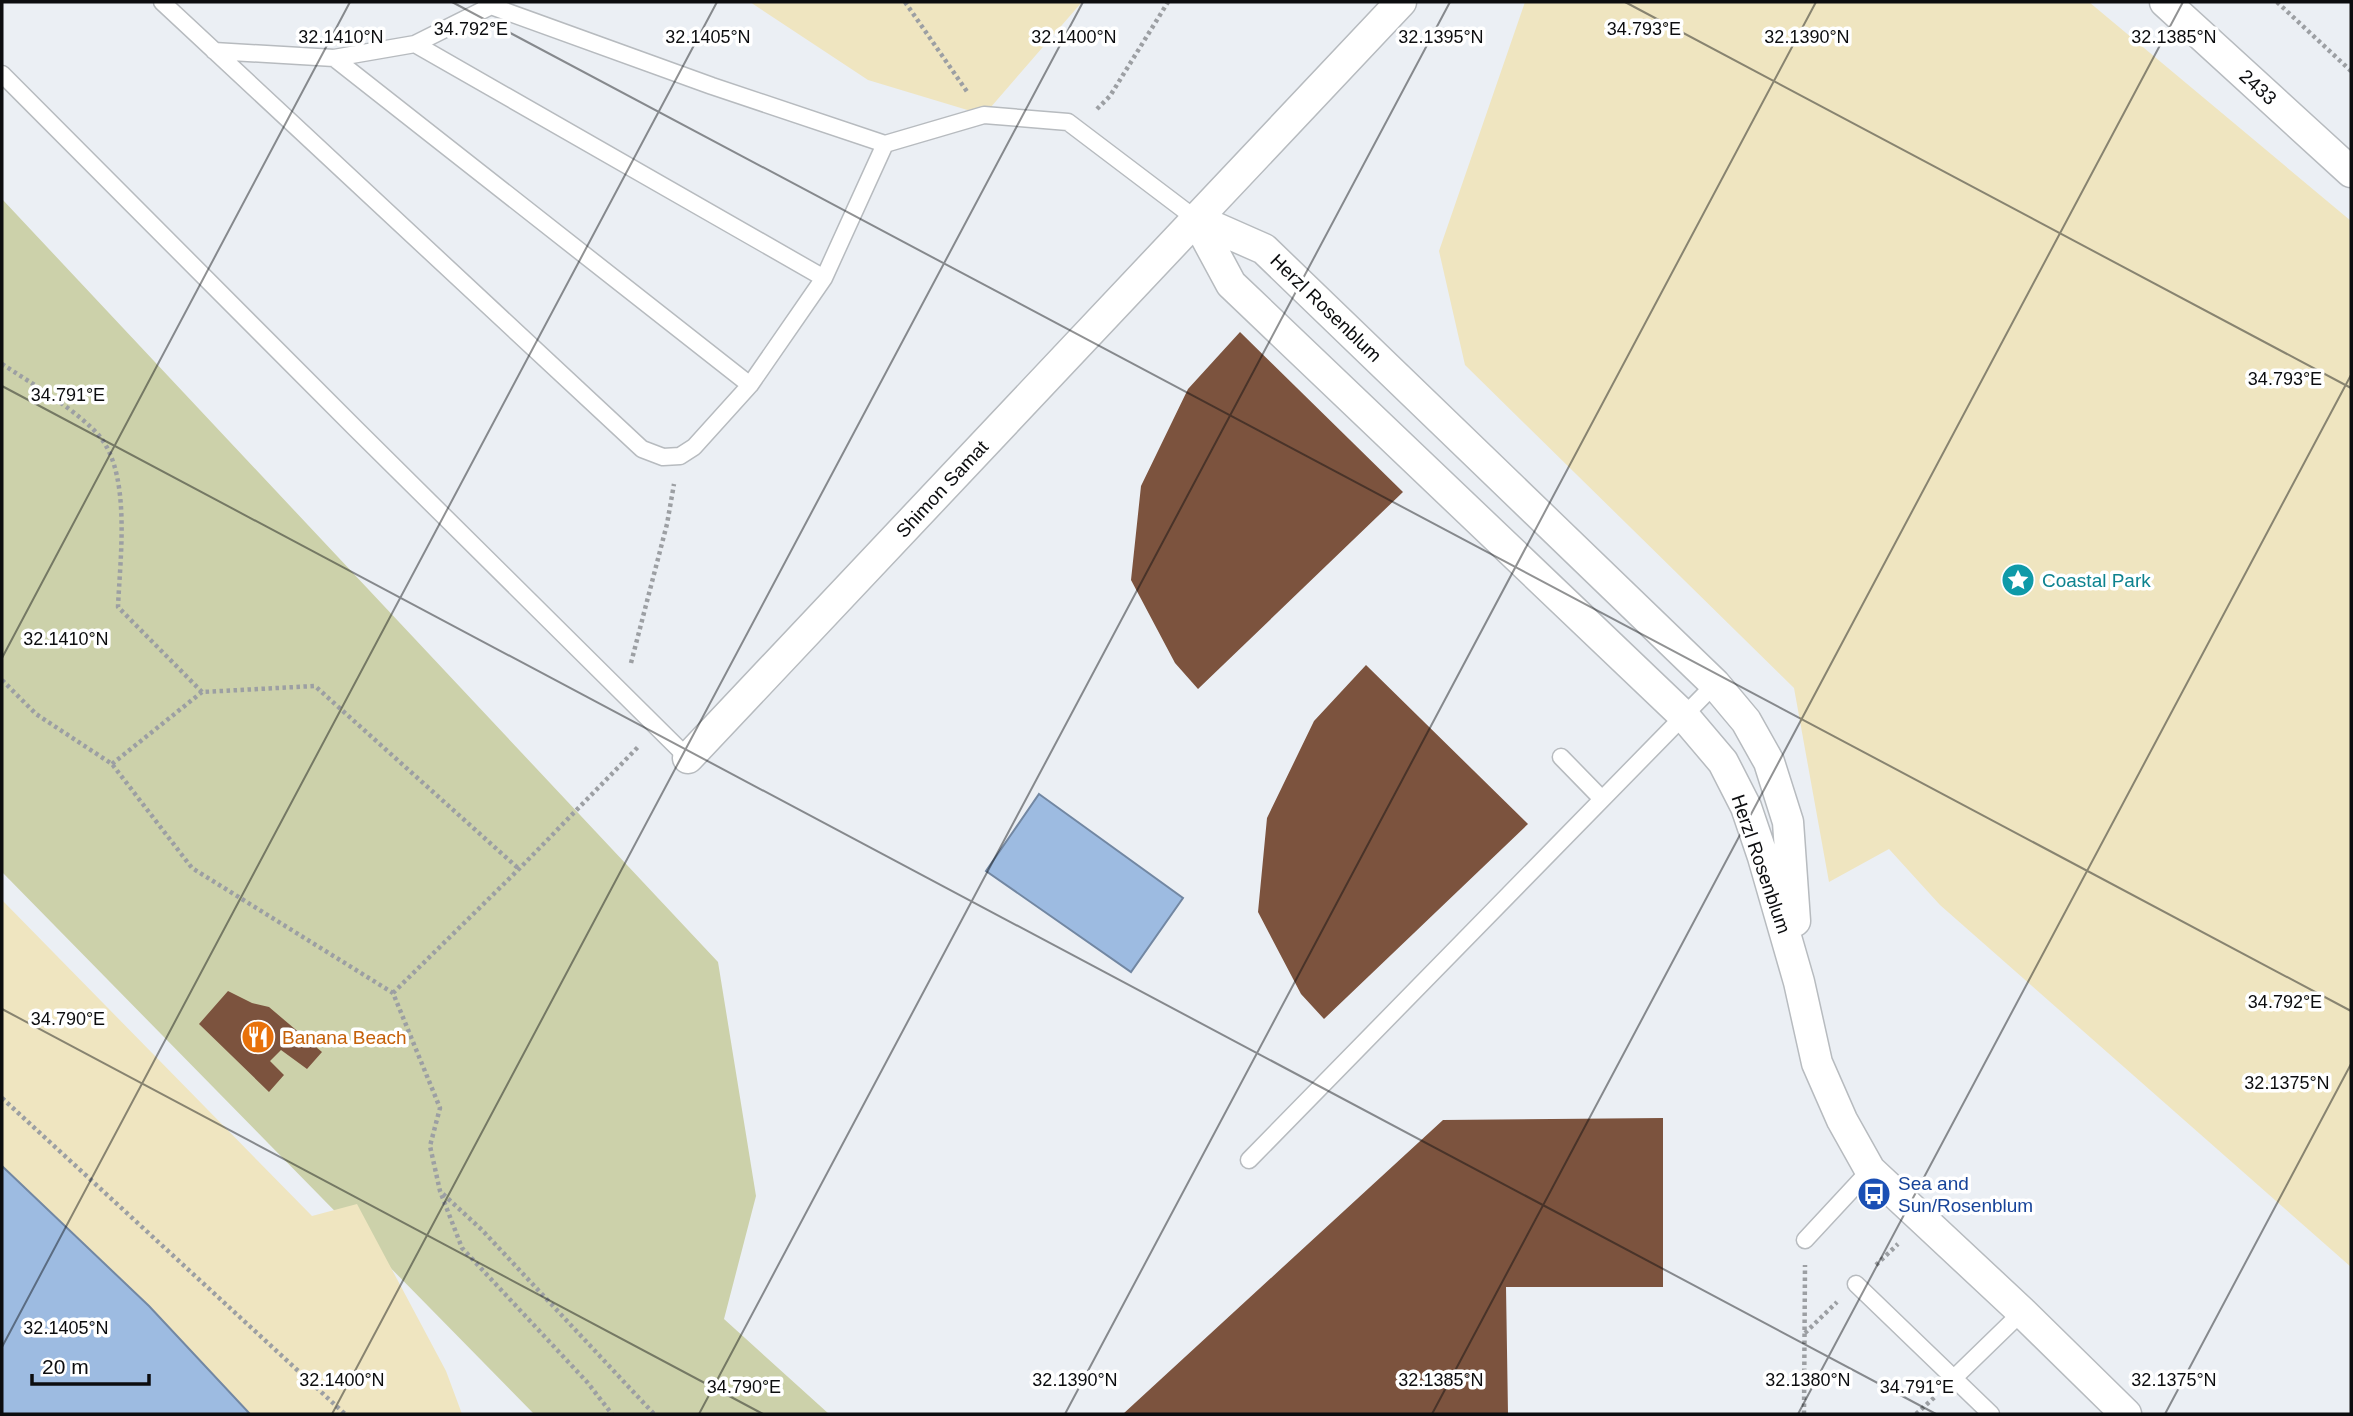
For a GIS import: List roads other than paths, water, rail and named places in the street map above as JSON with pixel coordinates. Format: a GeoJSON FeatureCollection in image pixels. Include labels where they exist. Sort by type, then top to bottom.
{"type":"FeatureCollection","features":[{"type":"Feature","properties":{"kind":"street","name":"Shimon Samat"},"geometry":{"type":"LineString","coordinates":[[688,758],[1401,2]]}},
{"type":"Feature","properties":{"kind":"street","name":"2433"},"geometry":{"type":"LineString","coordinates":[[2165,2],[2351,172]]}},
{"type":"Feature","properties":{"kind":"street","name":"Herzl Rosenblum"},"geometry":{"type":"LineString","coordinates":[[1196,219],[1264,248],[1715,684],[1746,721],[1769,762],[1788,822],[1799,982]]}},
{"type":"Feature","properties":{"kind":"street","name":"Herzl Rosenblum"},"geometry":{"type":"LineString","coordinates":[[1196,219],[1231,284],[1684,716],[1723,762],[1746,807],[1763,857],[1799,982],[1817,1063],[1842,1119],[1870,1170],[2126,1414]]}},
{"type":"Feature","properties":{"kind":"lane"},"geometry":{"type":"LineString","coordinates":[[162,2],[642,449],[663,457],[680,456],[694,447],[751,385],[824,278],[885,144]]}},
{"type":"Feature","properties":{"kind":"lane"},"geometry":{"type":"LineString","coordinates":[[214,51],[334,58],[415,44],[488,4],[712,86],[885,144],[984,115],[1068,122],[1196,219]]}},
{"type":"Feature","properties":{"kind":"lane"},"geometry":{"type":"LineString","coordinates":[[415,44],[824,278]]}},
{"type":"Feature","properties":{"kind":"lane"},"geometry":{"type":"LineString","coordinates":[[334,58],[751,385]]}},
{"type":"Feature","properties":{"kind":"lane"},"geometry":{"type":"LineString","coordinates":[[2,74],[688,758]]}},
{"type":"Feature","properties":{"kind":"lane"},"geometry":{"type":"LineString","coordinates":[[1249,1160],[1715,684]]}},
{"type":"Feature","properties":{"kind":"lane"},"geometry":{"type":"LineString","coordinates":[[1561,757],[1601,798]]}},
{"type":"Feature","properties":{"kind":"lane"},"geometry":{"type":"LineString","coordinates":[[1805,1240],[1870,1170]]}},
{"type":"Feature","properties":{"kind":"lane"},"geometry":{"type":"LineString","coordinates":[[1856,1284],[1991,1414]]}},
{"type":"Feature","properties":{"kind":"lane"},"geometry":{"type":"LineString","coordinates":[[1954,1378],[2022,1312]]}},
{"type":"Feature","properties":{"kind":"water"},"geometry":{"type":"Polygon","coordinates":[[[1039,794],[1183,898],[1131,972],[986,871],[1039,794]]]}},
{"type":"Feature","properties":{"kind":"water"},"geometry":{"type":"Polygon","coordinates":[[[2,1166],[149,1306],[250,1414],[2,1414],[2,1166]]]}},
{"type":"Feature","properties":{"kind":"place","name":"Coastal Park"},"geometry":{"type":"Point","coordinates":[2018,580]}},
{"type":"Feature","properties":{"kind":"place","name":"Banana Beach"},"geometry":{"type":"Point","coordinates":[258,1037]}},
{"type":"Feature","properties":{"kind":"place","name":"Sea and Sun/Rosenblum"},"geometry":{"type":"Point","coordinates":[1874,1194]}}]}
